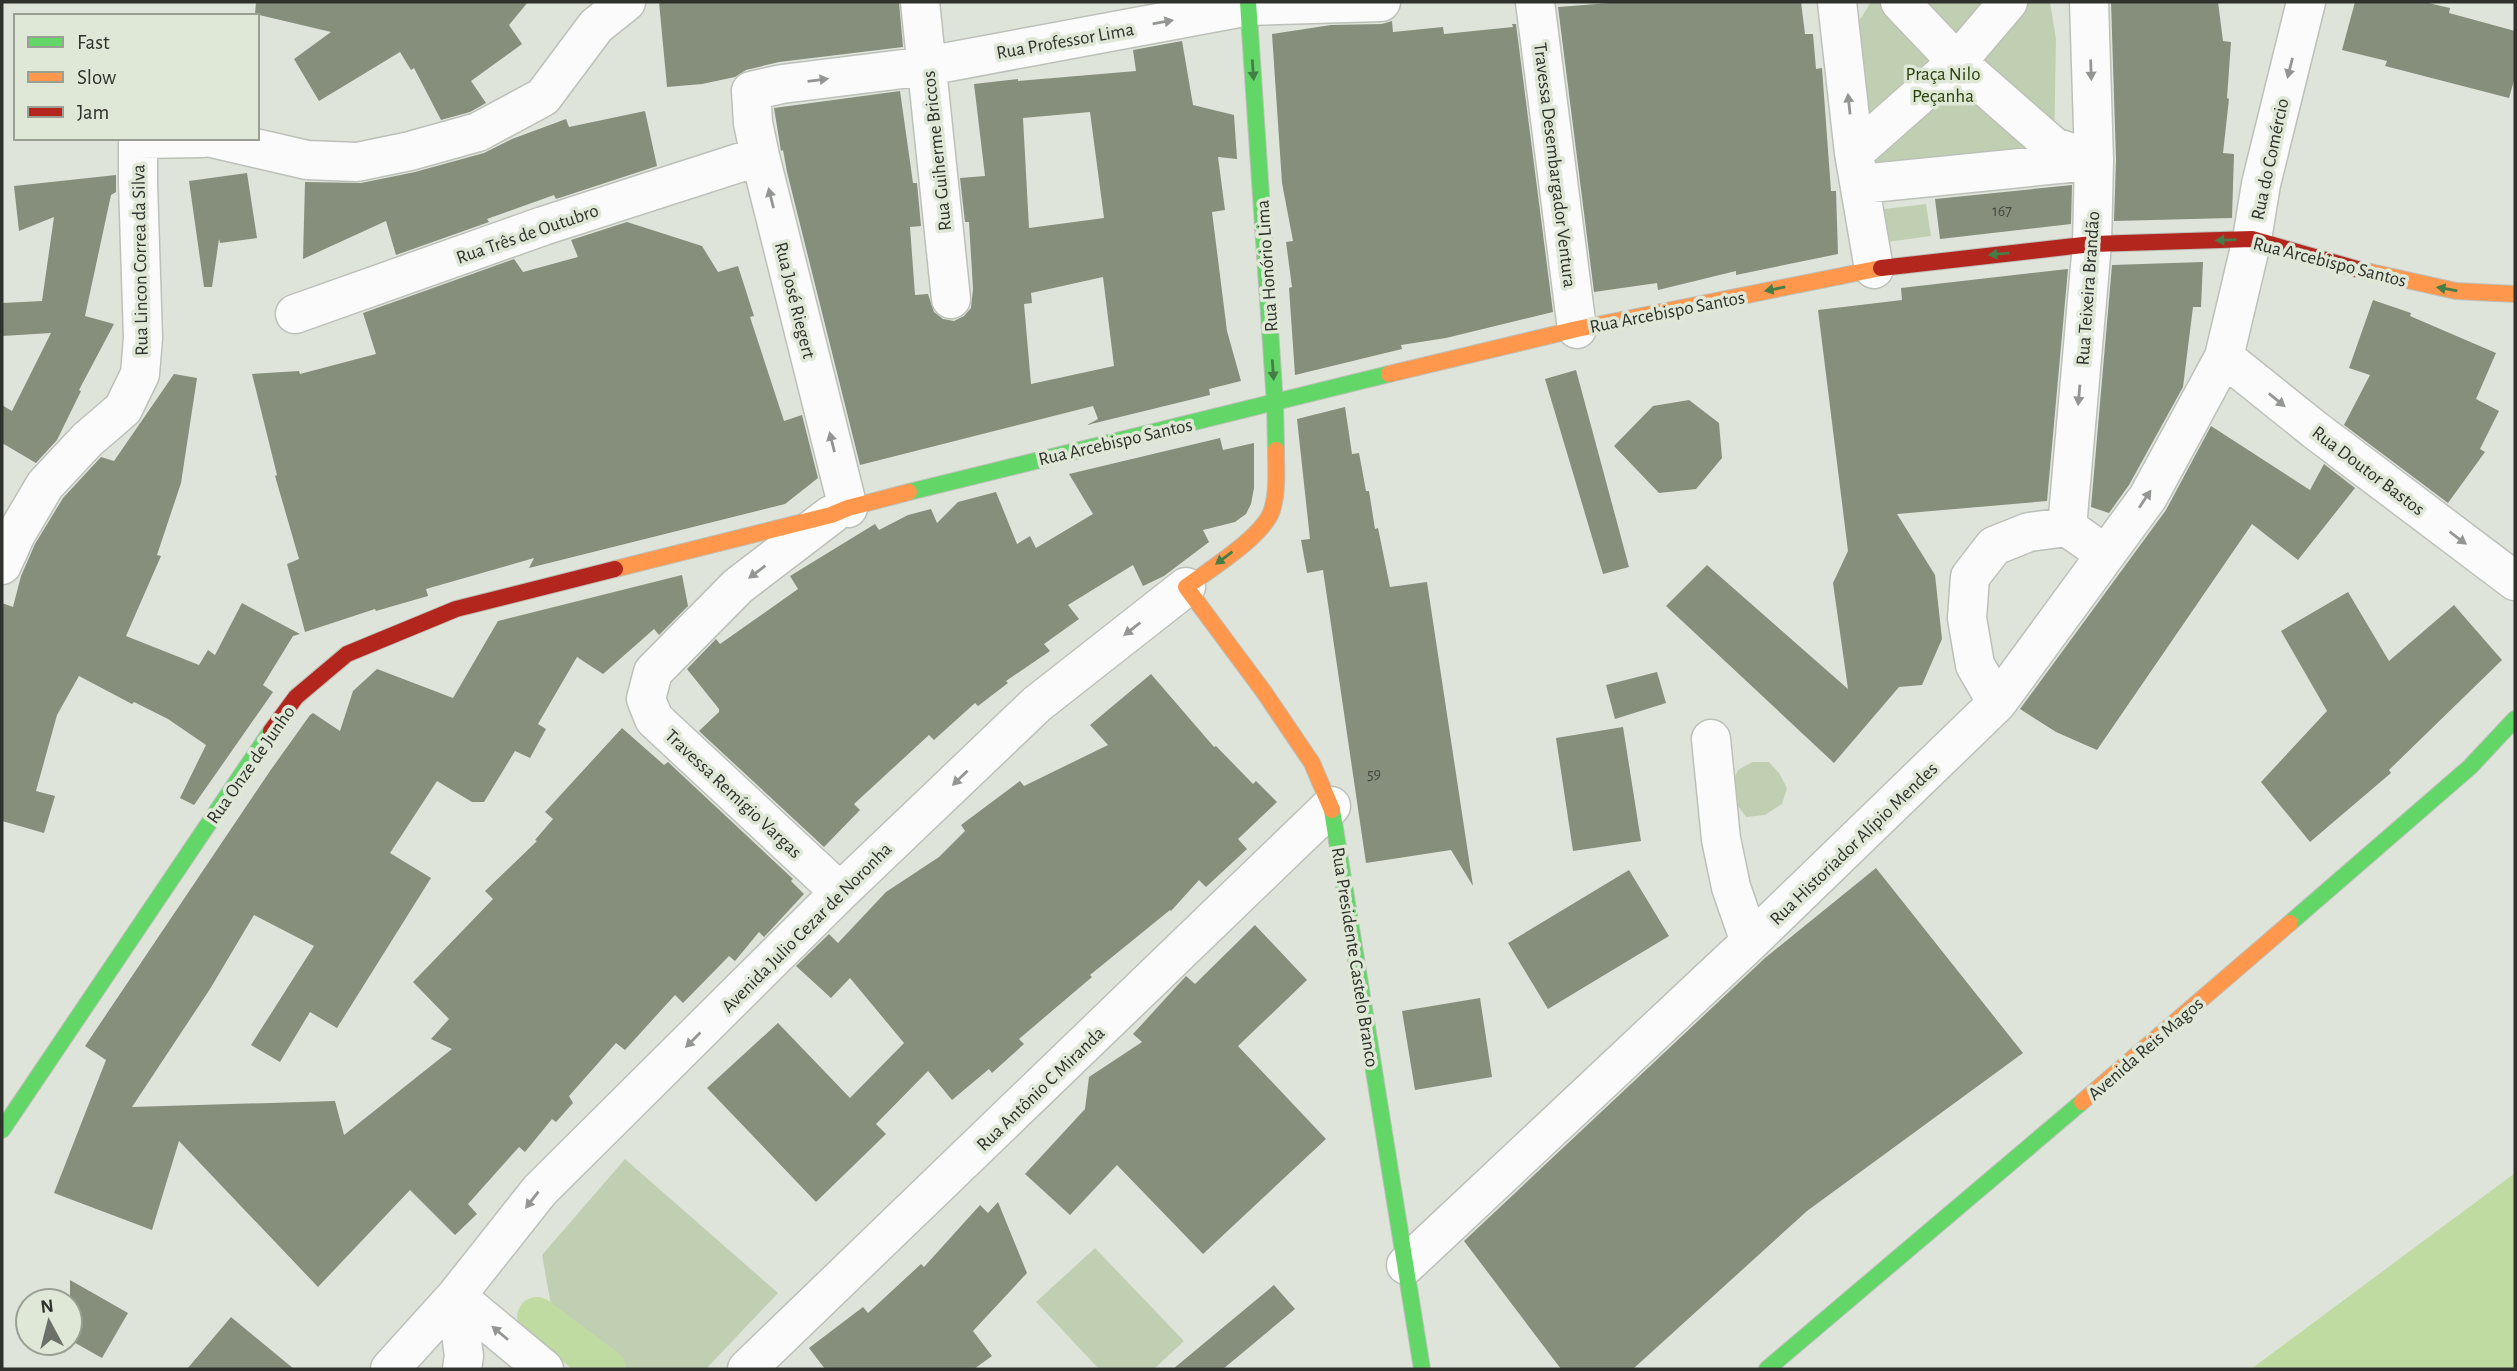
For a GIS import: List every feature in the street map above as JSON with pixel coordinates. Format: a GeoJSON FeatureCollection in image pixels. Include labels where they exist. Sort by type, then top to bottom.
{"type":"FeatureCollection","features":[{"type":"Feature","properties":{"kind":"street"},"geometry":{"type":"LineString","coordinates":[[221,140],[307,160],[357,162],[478,132],[543,97],[596,26],[626,2]]}},
{"type":"Feature","properties":{"kind":"street","name":"Rua Guiherme Briccos"},"geometry":{"type":"LineString","coordinates":[[920,2],[951,299]]}},
{"type":"Feature","properties":{"kind":"street","name":"Rua Professor Lima"},"geometry":{"type":"LineString","coordinates":[[751,91],[782,84],[927,66],[1248,4],[1381,2]]}},
{"type":"Feature","properties":{"kind":"street","name":"Travessa Desembargador Ventura"},"geometry":{"type":"LineString","coordinates":[[1535,2],[1577,329]]}},
{"type":"Feature","properties":{"kind":"street"},"geometry":{"type":"LineString","coordinates":[[1837,2],[1857,169],[1874,269]]}},
{"type":"Feature","properties":{"kind":"street"},"geometry":{"type":"LineString","coordinates":[[1900,2],[1957,62],[2054,147],[2094,160]]}},
{"type":"Feature","properties":{"kind":"street"},"geometry":{"type":"LineString","coordinates":[[1857,169],[1957,62],[2007,2]]}},
{"type":"Feature","properties":{"kind":"street","name":"Rua Teixeira Brandão"},"geometry":{"type":"LineString","coordinates":[[2067,527],[2092,244],[2094,160],[2089,2]]}},
{"type":"Feature","properties":{"kind":"street","name":"Rua do Comércio"},"geometry":{"type":"LineString","coordinates":[[2224,357],[2252,239],[2261,184],[2306,2]]}},
{"type":"Feature","properties":{"kind":"street","name":"Rua Honório Lima"},"geometry":{"type":"LineString","coordinates":[[1248,4],[1275,404],[1276,490],[1272,511],[1263,528]]}},
{"type":"Feature","properties":{"kind":"street","name":"Rua José Riegert"},"geometry":{"type":"LineString","coordinates":[[751,91],[753,123],[840,512]]}},
{"type":"Feature","properties":{"kind":"street","name":"Rua Lincon Correa da Silva"},"geometry":{"type":"LineString","coordinates":[[2,565],[16,534],[45,485],[87,440],[123,409],[139,374],[144,338],[138,140]]}},
{"type":"Feature","properties":{"kind":"street","name":"Rua Três de Outubro"},"geometry":{"type":"LineString","coordinates":[[295,314],[543,226],[760,156]]}},
{"type":"Feature","properties":{"kind":"street"},"geometry":{"type":"LineString","coordinates":[[1857,169],[2094,160]]}},
{"type":"Feature","properties":{"kind":"street","name":"Rua Arcebispo Santos"},"geometry":{"type":"LineString","coordinates":[[840,512],[1034,460],[1577,329],[1874,269],[2092,244],[2252,239],[2386,277],[2456,291],[2515,294]]}},
{"type":"Feature","properties":{"kind":"street","name":"Rua Historiador Alípio Mendes"},"geometry":{"type":"LineString","coordinates":[[1406,1265],[1750,942],[1997,703],[2148,497],[2224,357]]}},
{"type":"Feature","properties":{"kind":"street","name":"Rua Doutor Bastos"},"geometry":{"type":"LineString","coordinates":[[2224,357],[2315,430],[2515,581]]}},
{"type":"Feature","properties":{"kind":"street","name":"Travessa Remígio Vargas"},"geometry":{"type":"LineString","coordinates":[[840,512],[738,586],[653,671],[646,699],[654,719],[840,892]]}},
{"type":"Feature","properties":{"kind":"street","name":"Rua Onze de Junho"},"geometry":{"type":"LineString","coordinates":[[2,1130],[296,697],[346,654],[456,609],[840,512]]}},
{"type":"Feature","properties":{"kind":"street"},"geometry":{"type":"LineString","coordinates":[[1997,703],[1975,665],[1967,618],[1970,577],[1994,546],[2029,532],[2067,527],[2105,554]]}},
{"type":"Feature","properties":{"kind":"street","name":"Avenida Julio Cezar de Noronha"},"geometry":{"type":"LineString","coordinates":[[390,1369],[456,1296],[540,1190],[840,892],[1037,704],[1263,528]]}},
{"type":"Feature","properties":{"kind":"street","name":"Rua Presidente Castelo Branco"},"geometry":{"type":"LineString","coordinates":[[1186,587],[1264,692],[1312,763],[1331,806],[1422,1369]]}},
{"type":"Feature","properties":{"kind":"street","name":"Avenida Reis Magos"},"geometry":{"type":"LineString","coordinates":[[1767,1369],[2416,815],[2470,767],[2515,719]]}},
{"type":"Feature","properties":{"kind":"street"},"geometry":{"type":"LineString","coordinates":[[1711,739],[1721,839],[1731,887],[1750,942]]}},
{"type":"Feature","properties":{"kind":"street","name":"Rua Antônio C Miranda"},"geometry":{"type":"LineString","coordinates":[[747,1369],[1331,806]]}},
{"type":"Feature","properties":{"kind":"street"},"geometry":{"type":"LineString","coordinates":[[456,1296],[464,1356],[462,1369]]}},
{"type":"Feature","properties":{"kind":"street"},"geometry":{"type":"LineString","coordinates":[[456,1296],[544,1369]]}},
{"type":"Feature","properties":{"kind":"green space","name":"Praça Nilo Peçanha"},"geometry":{"type":"Polygon","coordinates":[[[1871,2],[2050,2],[2056,39],[2054,147],[1865,172],[1849,31],[1871,2]]]}},
{"type":"Feature","properties":{"kind":"green space"},"geometry":{"type":"Polygon","coordinates":[[[1926,204],[1931,236],[1880,243],[1876,210],[1926,204]]]}},
{"type":"Feature","properties":{"kind":"green space"},"geometry":{"type":"Polygon","coordinates":[[[1752,762],[1769,762],[1787,788],[1782,804],[1765,815],[1746,817],[1730,788],[1738,770],[1752,762]]]}},
{"type":"Feature","properties":{"kind":"green space"},"geometry":{"type":"Polygon","coordinates":[[[625,1159],[778,1293],[706,1369],[627,1369],[551,1305],[542,1255],[625,1159]]]}},
{"type":"Feature","properties":{"kind":"green space"},"geometry":{"type":"Polygon","coordinates":[[[1095,1248],[1184,1341],[1154,1369],[1099,1369],[1036,1302],[1095,1248]]]}},
{"type":"Feature","properties":{"kind":"shaded area"},"geometry":{"type":"Polygon","coordinates":[[[2515,1173],[2515,1369],[2251,1369],[2515,1173]]]}},
{"type":"Feature","properties":{"kind":"building"},"geometry":{"type":"Polygon","coordinates":[[[256,2],[528,2],[509,25],[522,44],[471,81],[486,103],[470,112],[441,120],[414,68],[411,70],[400,52],[319,101],[294,59],[331,32],[255,14],[256,2]]]}},
{"type":"Feature","properties":{"kind":"building"},"geometry":{"type":"Polygon","coordinates":[[[659,2],[899,2],[903,47],[779,62],[746,70],[735,77],[702,84],[667,87],[659,2]]]}},
{"type":"Feature","properties":{"kind":"building"},"geometry":{"type":"Polygon","coordinates":[[[1623,2],[1801,2],[1805,34],[1813,34],[1816,69],[1822,68],[1831,191],[1836,191],[1838,254],[1736,275],[1736,271],[1658,290],[1657,283],[1594,292],[1558,7],[1623,2]]]}},
{"type":"Feature","properties":{"kind":"building"},"geometry":{"type":"Polygon","coordinates":[[[2111,2],[2218,2],[2223,41],[2231,42],[2229,99],[2223,153],[2234,154],[2232,218],[2114,221],[2116,159],[2111,2]]]}},
{"type":"Feature","properties":{"kind":"building"},"geometry":{"type":"Polygon","coordinates":[[[2355,2],[2424,2],[2450,8],[2449,13],[2515,31],[2515,77],[2509,98],[2385,66],[2387,61],[2342,50],[2355,2]]]}},
{"type":"Feature","properties":{"kind":"building"},"geometry":{"type":"Polygon","coordinates":[[[1392,21],[1393,32],[1443,27],[1444,34],[1513,27],[1512,24],[1516,24],[1553,312],[1446,338],[1401,345],[1402,349],[1295,375],[1289,288],[1292,287],[1286,242],[1293,241],[1282,183],[1272,34],[1331,25],[1382,24],[1392,21]]]}},
{"type":"Feature","properties":{"kind":"building"},"geometry":{"type":"Polygon","coordinates":[[[1182,41],[1193,105],[1234,115],[1237,159],[1218,157],[1225,210],[1212,212],[1227,331],[1241,381],[1209,389],[1210,395],[1087,425],[1098,419],[1093,406],[860,465],[783,150],[781,151],[774,108],[900,91],[913,183],[917,183],[921,226],[910,227],[915,295],[928,294],[934,312],[943,319],[954,321],[964,316],[971,308],[973,289],[969,222],[965,222],[960,178],[985,176],[974,84],[1136,71],[1133,50],[1182,41]],[[1090,112],[1023,118],[1029,228],[1104,218],[1090,112]],[[1103,277],[1031,293],[1032,303],[1024,304],[1031,384],[1114,366],[1103,277]]]}},
{"type":"Feature","properties":{"kind":"building"},"geometry":{"type":"Polygon","coordinates":[[[645,111],[657,166],[556,199],[554,195],[487,219],[489,222],[396,255],[386,221],[303,259],[305,182],[361,183],[415,172],[484,153],[512,139],[566,119],[569,127],[645,111]]]}},
{"type":"Feature","properties":{"kind":"building"},"geometry":{"type":"Polygon","coordinates":[[[247,173],[257,238],[220,243],[219,239],[212,287],[204,287],[189,181],[247,173]]]}},
{"type":"Feature","properties":{"kind":"building"},"geometry":{"type":"Polygon","coordinates":[[[116,175],[116,192],[111,195],[85,316],[114,324],[79,390],[81,391],[57,440],[36,463],[2,443],[2,405],[12,411],[51,333],[2,336],[2,303],[42,301],[54,217],[19,231],[14,186],[116,175]]]}},
{"type":"Feature","properties":{"kind":"building"},"geometry":{"type":"Polygon","coordinates":[[[2072,185],[2071,224],[1940,239],[1935,199],[2072,185]]]}},
{"type":"Feature","properties":{"kind":"building"},"geometry":{"type":"Polygon","coordinates":[[[627,222],[702,246],[718,272],[738,266],[754,316],[750,317],[784,421],[802,415],[818,478],[785,504],[529,568],[534,558],[426,589],[428,596],[376,611],[375,609],[305,632],[287,564],[299,559],[275,476],[277,475],[252,374],[299,371],[300,374],[376,354],[363,313],[514,259],[523,272],[578,257],[571,240],[627,222]]]}},
{"type":"Feature","properties":{"kind":"building"},"geometry":{"type":"Polygon","coordinates":[[[2203,262],[2201,307],[2193,307],[2183,387],[2129,485],[2109,513],[2091,507],[2112,265],[2203,262]]]}},
{"type":"Feature","properties":{"kind":"building"},"geometry":{"type":"Polygon","coordinates":[[[2068,269],[2047,501],[1897,514],[1935,575],[1942,639],[1922,685],[1899,687],[1834,763],[1666,606],[1707,565],[1848,689],[1833,583],[1848,551],[1818,310],[1902,300],[1901,288],[2068,269]]]}},
{"type":"Feature","properties":{"kind":"building"},"geometry":{"type":"Polygon","coordinates":[[[2373,300],[2411,313],[2410,316],[2496,353],[2476,399],[2499,411],[2480,449],[2485,452],[2448,503],[2344,425],[2370,375],[2349,368],[2373,300]]]}},
{"type":"Feature","properties":{"kind":"building"},"geometry":{"type":"Polygon","coordinates":[[[1576,370],[1629,567],[1603,574],[1545,379],[1576,370]]]}},
{"type":"Feature","properties":{"kind":"building"},"geometry":{"type":"Polygon","coordinates":[[[174,374],[197,378],[181,483],[157,555],[161,556],[126,636],[199,665],[208,650],[215,655],[242,603],[300,634],[293,636],[263,685],[273,692],[194,805],[180,798],[206,745],[168,719],[134,702],[132,704],[79,676],[57,715],[36,791],[55,796],[44,833],[2,821],[2,603],[13,607],[21,576],[35,544],[63,498],[101,457],[114,461],[174,374]]]}},
{"type":"Feature","properties":{"kind":"building"},"geometry":{"type":"Polygon","coordinates":[[[1689,400],[1719,423],[1722,458],[1696,489],[1659,493],[1614,446],[1653,406],[1689,400]]]}},
{"type":"Feature","properties":{"kind":"building"},"geometry":{"type":"Polygon","coordinates":[[[1345,407],[1352,454],[1359,453],[1390,587],[1427,582],[1473,886],[1451,850],[1366,863],[1323,570],[1307,573],[1301,540],[1310,539],[1297,419],[1345,407]]]}},
{"type":"Feature","properties":{"kind":"building"},"geometry":{"type":"Polygon","coordinates":[[[2211,426],[2310,490],[2324,464],[2355,488],[2298,560],[2252,524],[2097,750],[2056,732],[2020,709],[2166,510],[2211,426]]]}},
{"type":"Feature","properties":{"kind":"building"},"geometry":{"type":"Polygon","coordinates":[[[1220,438],[1223,450],[1254,443],[1254,488],[1246,514],[1235,522],[1203,530],[1209,542],[1164,576],[1143,586],[1133,565],[1068,605],[1079,619],[1044,644],[1050,651],[1006,681],[1008,683],[978,706],[975,703],[934,740],[929,735],[854,804],[860,810],[824,847],[699,731],[719,709],[687,669],[716,639],[720,644],[798,589],[790,576],[875,524],[879,530],[908,515],[931,509],[937,523],[958,502],[996,492],[1017,544],[1030,536],[1036,548],[1093,514],[1069,474],[1220,438]]]}},
{"type":"Feature","properties":{"kind":"building"},"geometry":{"type":"Polygon","coordinates":[[[682,575],[688,606],[659,635],[654,629],[603,674],[577,657],[538,724],[546,729],[530,758],[515,751],[484,802],[472,802],[437,781],[390,853],[431,878],[337,1028],[310,1012],[280,1062],[251,1045],[314,946],[254,915],[210,989],[132,1107],[335,1101],[344,1135],[452,1049],[431,1039],[449,1019],[413,982],[493,899],[485,891],[537,841],[535,840],[553,819],[545,812],[622,728],[664,765],[668,762],[793,879],[791,881],[804,894],[764,937],[759,932],[735,961],[729,956],[683,1003],[675,995],[625,1050],[616,1043],[569,1096],[573,1103],[556,1122],[552,1119],[525,1152],[519,1147],[468,1204],[477,1214],[455,1235],[410,1190],[318,1287],[179,1141],[152,1230],[54,1193],[106,1060],[85,1046],[310,715],[313,713],[340,731],[353,691],[377,669],[453,698],[498,621],[682,575]]]}},
{"type":"Feature","properties":{"kind":"building"},"geometry":{"type":"Polygon","coordinates":[[[2348,592],[2389,661],[2454,605],[2502,660],[2389,770],[2391,773],[2310,842],[2261,782],[2327,711],[2281,631],[2348,592]]]}},
{"type":"Feature","properties":{"kind":"building"},"geometry":{"type":"Polygon","coordinates":[[[1657,672],[1666,703],[1615,719],[1606,685],[1657,672]]]}},
{"type":"Feature","properties":{"kind":"building"},"geometry":{"type":"Polygon","coordinates":[[[1151,674],[1214,747],[1216,746],[1253,784],[1256,781],[1277,802],[1238,839],[1247,849],[1206,887],[1199,880],[1171,911],[1090,975],[1092,977],[1019,1039],[1024,1044],[992,1073],[989,1069],[952,1100],[928,1071],[876,1124],[886,1134],[816,1202],[707,1088],[778,1023],[850,1098],[904,1043],[850,978],[831,998],[796,966],[829,934],[838,943],[886,892],[939,857],[965,831],[961,825],[1020,781],[1024,786],[1108,745],[1090,725],[1151,674]]]}},
{"type":"Feature","properties":{"kind":"building"},"geometry":{"type":"Polygon","coordinates":[[[1623,727],[1641,841],[1573,851],[1556,738],[1623,727]]]}},
{"type":"Feature","properties":{"kind":"building"},"geometry":{"type":"Polygon","coordinates":[[[1876,868],[2023,1053],[1807,1211],[1633,1369],[1561,1369],[1464,1241],[1765,958],[1876,868]]]}},
{"type":"Feature","properties":{"kind":"building"},"geometry":{"type":"Polygon","coordinates":[[[1629,870],[1669,936],[1548,1009],[1508,943],[1629,870]]]}},
{"type":"Feature","properties":{"kind":"building"},"geometry":{"type":"Polygon","coordinates":[[[1255,925],[1307,980],[1238,1046],[1326,1139],[1203,1254],[1117,1165],[1070,1215],[1025,1174],[1085,1109],[1089,1077],[1142,1042],[1133,1034],[1186,976],[1195,984],[1255,925]]]}},
{"type":"Feature","properties":{"kind":"building"},"geometry":{"type":"Polygon","coordinates":[[[1480,998],[1492,1077],[1415,1090],[1402,1011],[1480,998]]]}},
{"type":"Feature","properties":{"kind":"building"},"geometry":{"type":"Polygon","coordinates":[[[998,1202],[1027,1273],[973,1331],[992,1356],[974,1369],[825,1369],[809,1348],[863,1307],[868,1313],[921,1264],[924,1267],[980,1205],[988,1213],[998,1202]]]}},
{"type":"Feature","properties":{"kind":"building"},"geometry":{"type":"Polygon","coordinates":[[[70,1280],[82,1287],[70,1287],[70,1280]]]}},
{"type":"Feature","properties":{"kind":"building"},"geometry":{"type":"Polygon","coordinates":[[[1274,1285],[1295,1309],[1223,1369],[1173,1369],[1274,1285]]]}},
{"type":"Feature","properties":{"kind":"building"},"geometry":{"type":"Polygon","coordinates":[[[84,1288],[128,1313],[102,1358],[84,1348],[84,1288]]]}},
{"type":"Feature","properties":{"kind":"building"},"geometry":{"type":"Polygon","coordinates":[[[231,1317],[294,1369],[187,1369],[231,1317]]]}},
{"type":"Feature","properties":{"kind":"waterway"},"geometry":{"type":"LineString","coordinates":[[537,1317],[606,1369]]}},
{"type":"Feature","properties":{"kind":"traffic: fast"},"geometry":{"type":"LineString","coordinates":[[1248,2],[1276,450]]}},
{"type":"Feature","properties":{"kind":"traffic: fast"},"geometry":{"type":"LineString","coordinates":[[909,492],[1389,374]]}},
{"type":"Feature","properties":{"kind":"traffic: fast"},"geometry":{"type":"LineString","coordinates":[[2290,923],[2470,767],[2515,719]]}},
{"type":"Feature","properties":{"kind":"traffic: fast"},"geometry":{"type":"LineString","coordinates":[[2,1130],[271,731]]}},
{"type":"Feature","properties":{"kind":"traffic: fast"},"geometry":{"type":"LineString","coordinates":[[1332,810],[1422,1369]]}},
{"type":"Feature","properties":{"kind":"traffic: fast"},"geometry":{"type":"LineString","coordinates":[[1767,1369],[2082,1102]]}},
{"type":"Feature","properties":{"kind":"traffic: slow"},"geometry":{"type":"LineString","coordinates":[[1389,374],[1577,329],[1881,268]]}},
{"type":"Feature","properties":{"kind":"traffic: slow"},"geometry":{"type":"LineString","coordinates":[[2357,269],[2456,291],[2515,294]]}},
{"type":"Feature","properties":{"kind":"traffic: slow"},"geometry":{"type":"LineString","coordinates":[[1276,450],[1275,495],[1267,520],[1235,552],[1186,587],[1264,692],[1312,763],[1332,810]]}},
{"type":"Feature","properties":{"kind":"traffic: slow"},"geometry":{"type":"LineString","coordinates":[[615,569],[831,515],[909,492]]}},
{"type":"Feature","properties":{"kind":"traffic: slow"},"geometry":{"type":"LineString","coordinates":[[2082,1102],[2290,923]]}},
{"type":"Feature","properties":{"kind":"traffic: jam"},"geometry":{"type":"LineString","coordinates":[[1881,268],[2092,244],[2252,239],[2357,269]]}},
{"type":"Feature","properties":{"kind":"traffic: jam"},"geometry":{"type":"LineString","coordinates":[[271,731],[296,697],[347,654],[456,609],[615,569]]}}]}
